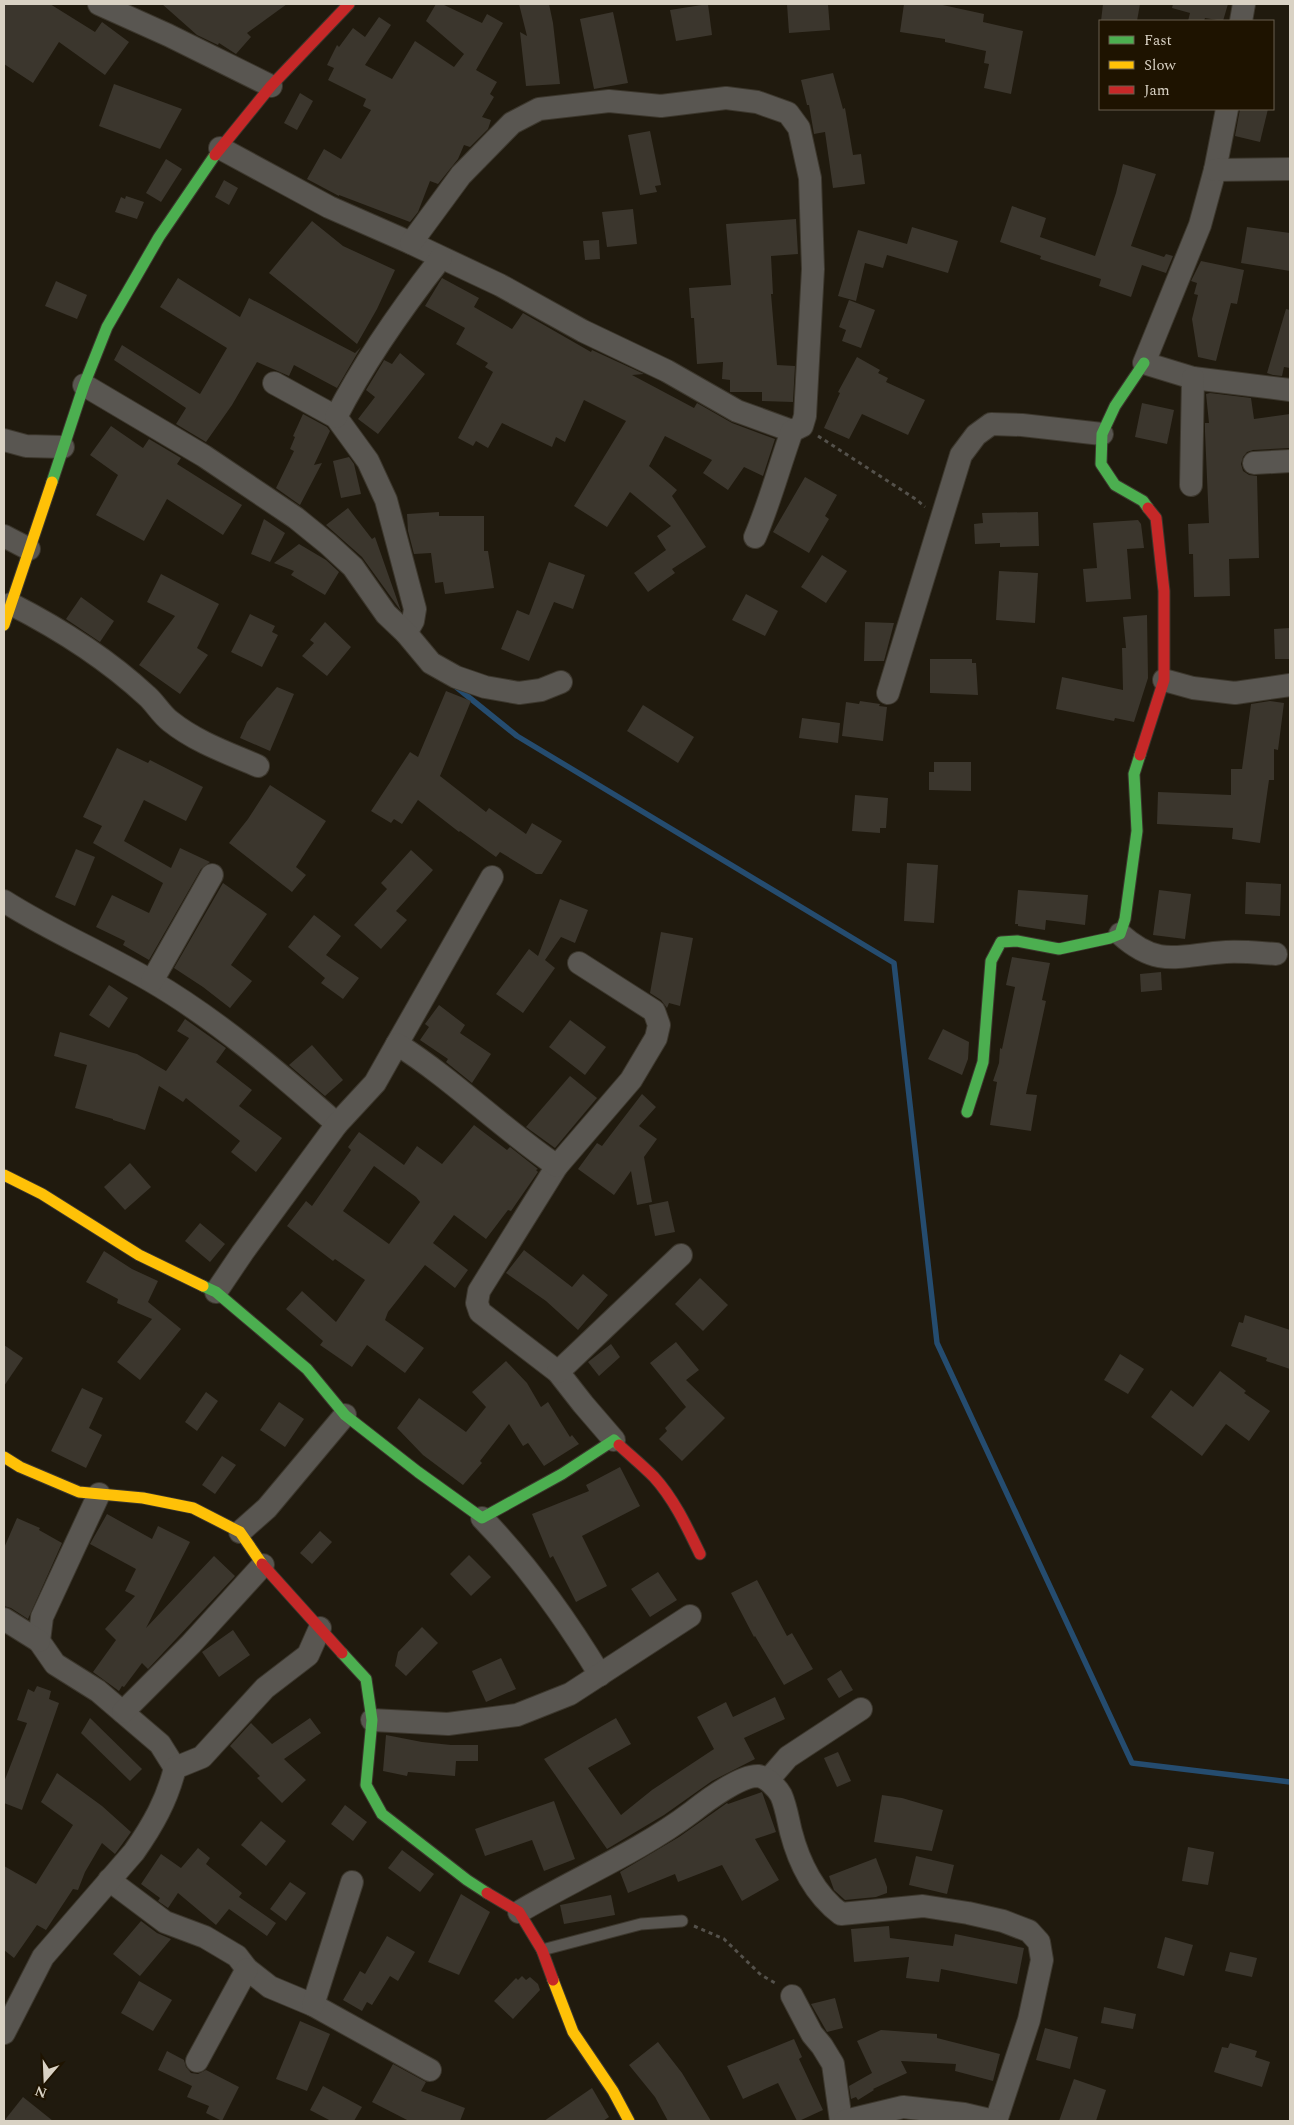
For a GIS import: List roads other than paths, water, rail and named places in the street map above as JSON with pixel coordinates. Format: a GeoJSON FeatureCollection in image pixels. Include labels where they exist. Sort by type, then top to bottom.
{"type":"FeatureCollection","features":[{"type":"Feature","properties":{"kind":"street"},"geometry":{"type":"LineString","coordinates":[[99,4],[168,35],[271,86]]}},
{"type":"Feature","properties":{"kind":"street"},"geometry":{"type":"LineString","coordinates":[[4,625],[84,385],[107,326],[159,237],[220,148],[271,86],[349,4]]}},
{"type":"Feature","properties":{"kind":"street"},"geometry":{"type":"LineString","coordinates":[[1241,20],[1244,4]]}},
{"type":"Feature","properties":{"kind":"street"},"geometry":{"type":"LineString","coordinates":[[411,243],[461,175],[512,123],[538,109],[609,101],[661,106],[726,98],[758,102],[788,112],[799,128],[810,178],[813,269],[805,416],[778,469],[769,504],[755,537]]}},
{"type":"Feature","properties":{"kind":"street"},"geometry":{"type":"LineString","coordinates":[[967,1112],[982,1062],[991,961],[1001,942],[1018,941],[1059,949],[1120,934],[1125,920],[1137,831],[1134,774],[1164,680],[1164,591],[1156,518],[1143,501],[1116,485],[1101,464],[1102,434],[1115,406],[1144,363],[1200,225],[1215,170],[1227,110]]}},
{"type":"Feature","properties":{"kind":"street"},"geometry":{"type":"LineString","coordinates":[[220,148],[329,208],[411,243],[500,285],[583,331],[667,371],[737,411],[797,429]]}},
{"type":"Feature","properties":{"kind":"street"},"geometry":{"type":"LineString","coordinates":[[1215,170],[1290,170]]}},
{"type":"Feature","properties":{"kind":"street"},"geometry":{"type":"LineString","coordinates":[[336,417],[354,381],[404,306],[441,258]]}},
{"type":"Feature","properties":{"kind":"street"},"geometry":{"type":"LineString","coordinates":[[1144,363],[1193,378],[1290,390]]}},
{"type":"Feature","properties":{"kind":"street"},"geometry":{"type":"LineString","coordinates":[[1191,485],[1193,378]]}},
{"type":"Feature","properties":{"kind":"street"},"geometry":{"type":"LineString","coordinates":[[274,383],[336,417],[368,461],[386,500],[415,609],[413,621],[406,633]]}},
{"type":"Feature","properties":{"kind":"street"},"geometry":{"type":"LineString","coordinates":[[84,385],[204,456],[296,518],[328,544],[352,567],[386,614],[406,633],[431,663],[456,677],[485,688],[519,693],[541,690],[561,682]]}},
{"type":"Feature","properties":{"kind":"street"},"geometry":{"type":"LineString","coordinates":[[888,694],[961,454],[976,435],[991,424],[1022,425],[1102,434]]}},
{"type":"Feature","properties":{"kind":"street"},"geometry":{"type":"LineString","coordinates":[[4,440],[26,446],[63,447]]}},
{"type":"Feature","properties":{"kind":"street"},"geometry":{"type":"LineString","coordinates":[[1254,463],[1290,460]]}},
{"type":"Feature","properties":{"kind":"street"},"geometry":{"type":"LineString","coordinates":[[4,536],[28,549]]}},
{"type":"Feature","properties":{"kind":"street"},"geometry":{"type":"LineString","coordinates":[[11,604],[53,626],[100,658],[148,696],[169,721],[205,744],[258,766]]}},
{"type":"Feature","properties":{"kind":"street"},"geometry":{"type":"LineString","coordinates":[[1164,680],[1193,688],[1235,693],[1290,685]]}},
{"type":"Feature","properties":{"kind":"street"},"geometry":{"type":"LineString","coordinates":[[152,982],[212,874]]}},
{"type":"Feature","properties":{"kind":"street"},"geometry":{"type":"LineString","coordinates":[[216,1292],[242,1252],[337,1124],[375,1083],[492,876]]}},
{"type":"Feature","properties":{"kind":"street"},"geometry":{"type":"LineString","coordinates":[[4,901],[152,982],[229,1034],[276,1070],[337,1124]]}},
{"type":"Feature","properties":{"kind":"street"},"geometry":{"type":"LineString","coordinates":[[1120,934],[1135,947],[1155,956],[1184,957],[1226,952],[1276,954]]}},
{"type":"Feature","properties":{"kind":"street"},"geometry":{"type":"LineString","coordinates":[[579,963],[654,1011],[659,1025],[656,1038],[631,1080],[557,1166],[479,1290],[477,1303],[480,1312],[558,1372],[582,1404],[614,1440],[646,1470],[666,1494],[687,1527],[700,1554]]}},
{"type":"Feature","properties":{"kind":"street"},"geometry":{"type":"LineString","coordinates":[[397,1044],[416,1056],[557,1166]]}},
{"type":"Feature","properties":{"kind":"street"},"geometry":{"type":"LineString","coordinates":[[4,1174],[42,1194],[140,1255],[216,1292],[307,1369],[345,1415],[418,1472],[482,1518],[507,1543],[568,1622],[600,1675]]}},
{"type":"Feature","properties":{"kind":"street"},"geometry":{"type":"LineString","coordinates":[[558,1372],[681,1255]]}},
{"type":"Feature","properties":{"kind":"street"},"geometry":{"type":"LineString","coordinates":[[240,1532],[267,1508],[345,1415]]}},
{"type":"Feature","properties":{"kind":"street"},"geometry":{"type":"LineString","coordinates":[[482,1518],[562,1474],[614,1440]]}},
{"type":"Feature","properties":{"kind":"street"},"geometry":{"type":"LineString","coordinates":[[4,1457],[20,1467],[79,1492],[143,1498],[193,1508],[240,1532],[262,1565],[366,1679],[372,1720],[366,1785],[382,1814],[466,1880],[519,1912],[542,1950],[572,2032],[613,2091],[629,2121]]}},
{"type":"Feature","properties":{"kind":"street"},"geometry":{"type":"LineString","coordinates":[[38,1641],[42,1618],[99,1494]]}},
{"type":"Feature","properties":{"kind":"street"},"geometry":{"type":"LineString","coordinates":[[123,1712],[191,1644],[262,1565]]}},
{"type":"Feature","properties":{"kind":"street"},"geometry":{"type":"LineString","coordinates":[[372,1720],[448,1724],[517,1715],[570,1694],[690,1616]]}},
{"type":"Feature","properties":{"kind":"street"},"geometry":{"type":"LineString","coordinates":[[4,1619],[38,1641],[55,1664],[98,1691],[160,1744],[175,1768],[169,1790],[159,1813],[134,1852],[43,1957],[4,2034]]}},
{"type":"Feature","properties":{"kind":"street"},"geometry":{"type":"LineString","coordinates":[[175,1768],[202,1756],[266,1688],[308,1655],[320,1628]]}},
{"type":"Feature","properties":{"kind":"street"},"geometry":{"type":"LineString","coordinates":[[768,1780],[788,1757],[861,1709]]}},
{"type":"Feature","properties":{"kind":"street"},"geometry":{"type":"LineString","coordinates":[[519,1912],[666,1831],[706,1802],[743,1780],[758,1776],[768,1780],[781,1795],[794,1844],[801,1861],[827,1904],[841,1914],[923,1906],[1003,1921],[1029,1931],[1039,1942],[1042,1960],[1029,2020],[995,2121],[964,2114],[903,2107],[843,2121],[833,2064],[812,2034],[792,1996]]}},
{"type":"Feature","properties":{"kind":"street"},"geometry":{"type":"LineString","coordinates":[[110,1880],[166,1922],[205,1937],[237,1956],[247,1968],[270,1987],[312,2004],[430,2070]]}},
{"type":"Feature","properties":{"kind":"street"},"geometry":{"type":"LineString","coordinates":[[312,2004],[352,1882]]}},
{"type":"Feature","properties":{"kind":"street"},"geometry":{"type":"LineString","coordinates":[[197,2061],[247,1968]]}},
{"type":"Feature","properties":{"kind":"lane"},"geometry":{"type":"LineString","coordinates":[[542,1950],[641,1924],[682,1921]]}},
{"type":"Feature","properties":{"kind":"waterway"},"geometry":{"type":"LineString","coordinates":[[455,686],[517,736],[894,963],[937,1343],[1132,1763],[1290,1782]]}}]}
